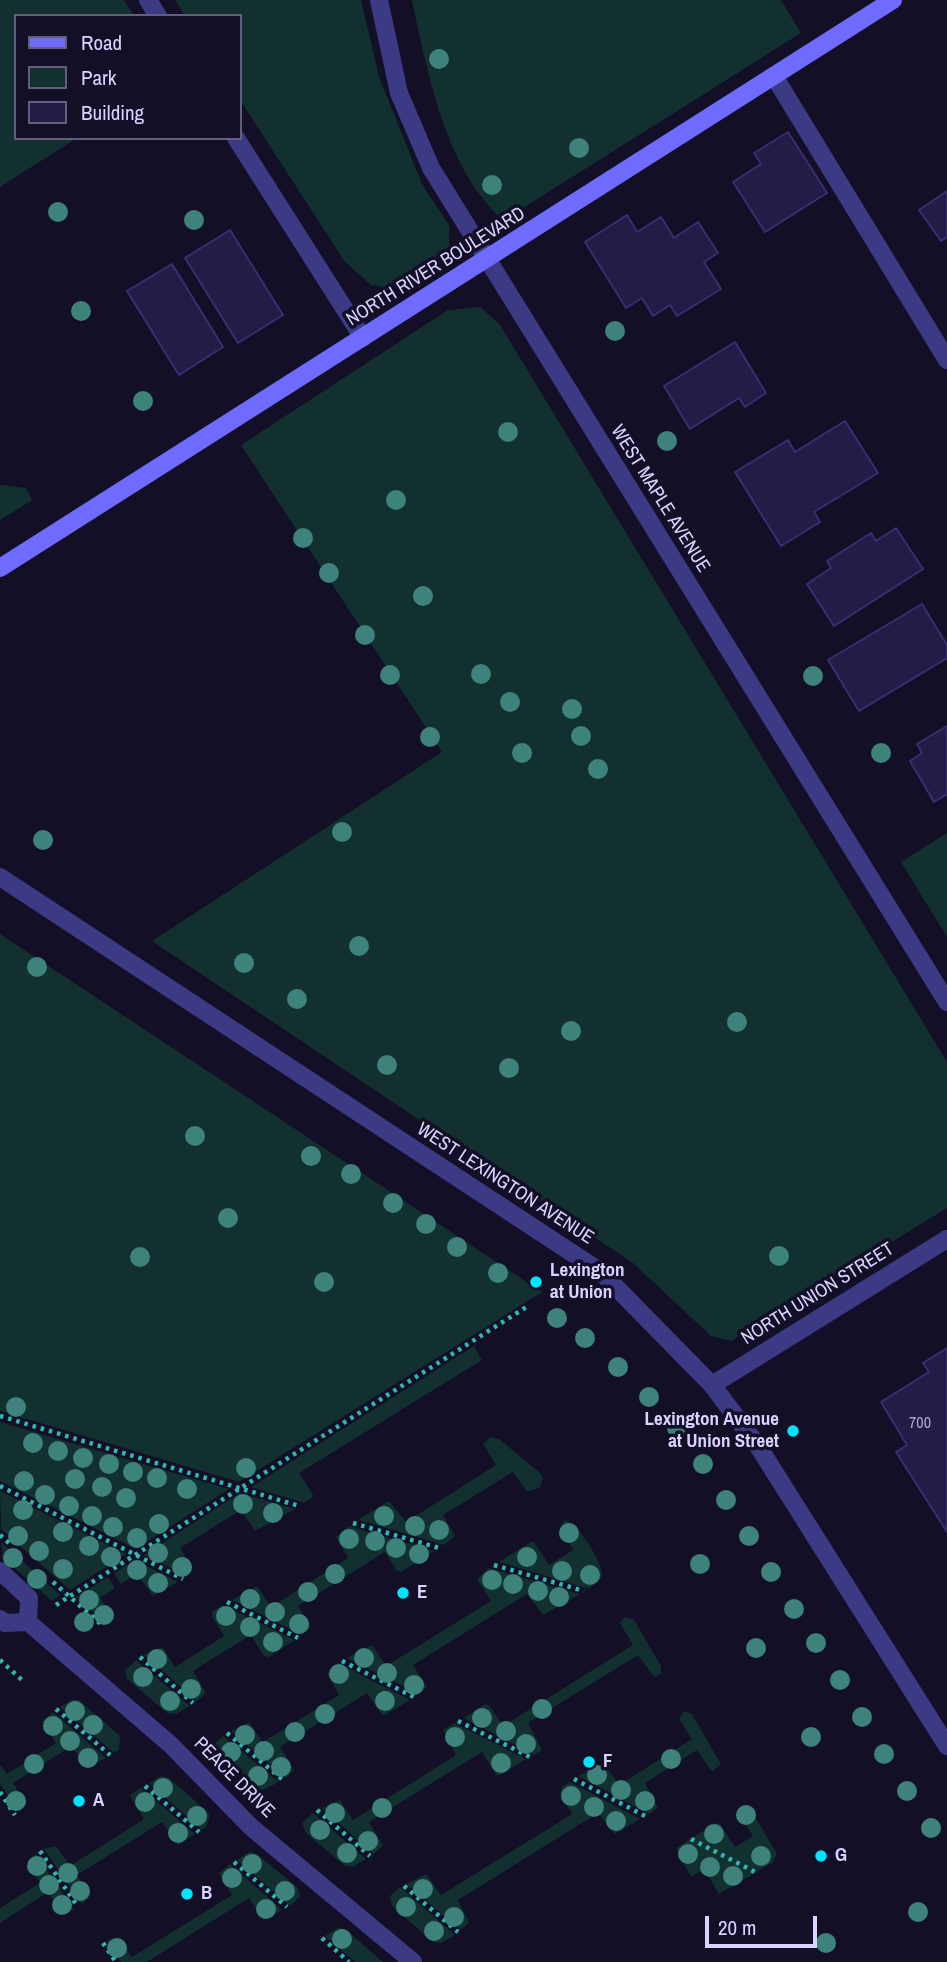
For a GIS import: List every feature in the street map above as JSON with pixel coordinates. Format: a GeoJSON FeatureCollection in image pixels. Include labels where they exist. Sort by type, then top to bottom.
{"type":"FeatureCollection","features":[{"type":"Feature","properties":{"kind":"main road","name":"NORTH RIVER BOULEVARD"},"geometry":{"type":"LineString","coordinates":[[0,568],[893,0]]}},
{"type":"Feature","properties":{"kind":"street","name":"WEST MAPLE AVENUE"},"geometry":{"type":"LineString","coordinates":[[379,0],[399,93],[431,167],[947,1002]]}},
{"type":"Feature","properties":{"kind":"street"},"geometry":{"type":"LineString","coordinates":[[774,76],[947,360]]}},
{"type":"Feature","properties":{"kind":"street"},"geometry":{"type":"LineString","coordinates":[[237,140],[363,338]]}},
{"type":"Feature","properties":{"kind":"street","name":"WEST LEXINGTON AVENUE"},"geometry":{"type":"LineString","coordinates":[[0,877],[601,1272],[712,1385],[758,1446],[947,1746]]}},
{"type":"Feature","properties":{"kind":"street","name":"NORTH UNION STREET"},"geometry":{"type":"LineString","coordinates":[[712,1385],[947,1239]]}},
{"type":"Feature","properties":{"kind":"street"},"geometry":{"type":"LineString","coordinates":[[0,1571],[29,1598],[28,1622],[5,1623],[0,1619]]}},
{"type":"Feature","properties":{"kind":"street","name":"PEACE DRIVE"},"geometry":{"type":"LineString","coordinates":[[28,1622],[170,1745],[251,1827],[413,1962]]}},
{"type":"Feature","properties":{"kind":"path"},"geometry":{"type":"LineString","coordinates":[[56,1605],[528,1306]]}},
{"type":"Feature","properties":{"kind":"path"},"geometry":{"type":"LineString","coordinates":[[0,1416],[299,1506]]}},
{"type":"Feature","properties":{"kind":"path"},"geometry":{"type":"LineString","coordinates":[[0,1486],[183,1579]]}},
{"type":"Feature","properties":{"kind":"path"},"geometry":{"type":"LineString","coordinates":[[353,1523],[439,1548]]}},
{"type":"Feature","properties":{"kind":"path"},"geometry":{"type":"LineString","coordinates":[[495,1565],[584,1591]]}},
{"type":"Feature","properties":{"kind":"path"},"geometry":{"type":"LineString","coordinates":[[228,1602],[298,1638]]}},
{"type":"Feature","properties":{"kind":"path"},"geometry":{"type":"LineString","coordinates":[[140,1657],[193,1703]]}},
{"type":"Feature","properties":{"kind":"path"},"geometry":{"type":"LineString","coordinates":[[0,1660],[23,1681]]}},
{"type":"Feature","properties":{"kind":"path"},"geometry":{"type":"LineString","coordinates":[[342,1661],[414,1698]]}},
{"type":"Feature","properties":{"kind":"path"},"geometry":{"type":"LineString","coordinates":[[56,1709],[110,1755]]}},
{"type":"Feature","properties":{"kind":"path"},"geometry":{"type":"LineString","coordinates":[[458,1721],[530,1757]]}},
{"type":"Feature","properties":{"kind":"path"},"geometry":{"type":"LineString","coordinates":[[227,1734],[283,1780]]}},
{"type":"Feature","properties":{"kind":"path"},"geometry":{"type":"LineString","coordinates":[[574,1779],[645,1816]]}},
{"type":"Feature","properties":{"kind":"path"},"geometry":{"type":"LineString","coordinates":[[145,1786],[199,1832]]}},
{"type":"Feature","properties":{"kind":"path"},"geometry":{"type":"LineString","coordinates":[[0,1792],[15,1815]]}},
{"type":"Feature","properties":{"kind":"path"},"geometry":{"type":"LineString","coordinates":[[317,1810],[370,1856]]}},
{"type":"Feature","properties":{"kind":"path"},"geometry":{"type":"LineString","coordinates":[[691,1839],[757,1873]]}},
{"type":"Feature","properties":{"kind":"path"},"geometry":{"type":"LineString","coordinates":[[40,1852],[78,1907]]}},
{"type":"Feature","properties":{"kind":"path"},"geometry":{"type":"LineString","coordinates":[[234,1862],[287,1907]]}},
{"type":"Feature","properties":{"kind":"path"},"geometry":{"type":"LineString","coordinates":[[404,1886],[458,1932]]}},
{"type":"Feature","properties":{"kind":"path"},"geometry":{"type":"LineString","coordinates":[[322,1938],[349,1962]]}},
{"type":"Feature","properties":{"kind":"path"},"geometry":{"type":"LineString","coordinates":[[103,1943],[116,1962]]}},
{"type":"Feature","properties":{"kind":"green space"},"geometry":{"type":"Polygon","coordinates":[[[0,0],[124,0],[133,14],[14,14],[14,140],[74,140],[0,187],[0,0]]]}},
{"type":"Feature","properties":{"kind":"green space"},"geometry":{"type":"Polygon","coordinates":[[[175,0],[361,0],[379,77],[423,186],[449,225],[449,253],[396,289],[371,285],[345,262],[242,103],[242,14],[184,14],[175,0]]]}},
{"type":"Feature","properties":{"kind":"green space"},"geometry":{"type":"Polygon","coordinates":[[[412,0],[781,0],[801,33],[504,220],[484,200],[454,149],[432,88],[412,0]]]}},
{"type":"Feature","properties":{"kind":"green space"},"geometry":{"type":"Polygon","coordinates":[[[480,307],[500,325],[947,1062],[947,1208],[731,1341],[711,1336],[633,1263],[152,941],[442,752],[241,445],[448,310],[480,307]]]}},
{"type":"Feature","properties":{"kind":"green space"},"geometry":{"type":"Polygon","coordinates":[[[0,485],[26,488],[32,500],[0,520],[0,485]]]}},
{"type":"Feature","properties":{"kind":"green space"},"geometry":{"type":"Polygon","coordinates":[[[947,833],[947,937],[901,862],[947,833]]]}},
{"type":"Feature","properties":{"kind":"green space"},"geometry":{"type":"Polygon","coordinates":[[[0,934],[542,1292],[239,1482],[0,1411],[0,934]]]}},
{"type":"Feature","properties":{"kind":"green space"},"geometry":{"type":"Polygon","coordinates":[[[474,1346],[482,1360],[299,1473],[313,1495],[312,1498],[304,1503],[251,1487],[474,1346]]]}},
{"type":"Feature","properties":{"kind":"green space"},"geometry":{"type":"Polygon","coordinates":[[[0,1422],[229,1489],[136,1549],[0,1481],[0,1422]]]}},
{"type":"Feature","properties":{"kind":"green space"},"geometry":{"type":"Polygon","coordinates":[[[491,1437],[499,1439],[540,1473],[543,1478],[540,1487],[527,1492],[513,1472],[443,1515],[455,1536],[444,1545],[358,1520],[389,1501],[406,1522],[496,1465],[483,1444],[491,1437]]]}},
{"type":"Feature","properties":{"kind":"green space"},"geometry":{"type":"Polygon","coordinates":[[[0,1491],[126,1554],[70,1590],[1,1529],[0,1491]]]}},
{"type":"Feature","properties":{"kind":"green space"},"geometry":{"type":"Polygon","coordinates":[[[240,1493],[295,1509],[255,1531],[241,1510],[180,1548],[193,1569],[187,1576],[144,1555],[240,1493]]]}},
{"type":"Feature","properties":{"kind":"green space"},"geometry":{"type":"Polygon","coordinates":[[[565,1520],[583,1537],[595,1554],[602,1571],[602,1578],[589,1589],[499,1562],[531,1542],[534,1542],[549,1565],[573,1550],[560,1527],[565,1520]]]}},
{"type":"Feature","properties":{"kind":"green space"},"geometry":{"type":"Polygon","coordinates":[[[349,1526],[434,1551],[401,1572],[397,1571],[385,1552],[298,1606],[311,1627],[302,1635],[232,1600],[257,1586],[271,1607],[348,1558],[336,1537],[349,1526]]]}},
{"type":"Feature","properties":{"kind":"green space"},"geometry":{"type":"Polygon","coordinates":[[[1,1542],[60,1595],[52,1601],[1,1556],[1,1542]]]}},
{"type":"Feature","properties":{"kind":"green space"},"geometry":{"type":"Polygon","coordinates":[[[135,1560],[178,1582],[153,1596],[137,1574],[121,1584],[114,1573],[135,1560]]]}},
{"type":"Feature","properties":{"kind":"green space"},"geometry":{"type":"Polygon","coordinates":[[[489,1568],[580,1594],[543,1615],[527,1594],[413,1665],[427,1687],[419,1694],[347,1658],[372,1645],[386,1666],[491,1601],[477,1579],[489,1568]]]}},
{"type":"Feature","properties":{"kind":"green space"},"geometry":{"type":"Polygon","coordinates":[[[108,1577],[115,1588],[100,1598],[114,1619],[108,1625],[76,1597],[108,1577]]]}},
{"type":"Feature","properties":{"kind":"green space"},"geometry":{"type":"Polygon","coordinates":[[[223,1605],[295,1640],[269,1657],[264,1656],[251,1635],[193,1671],[206,1693],[197,1701],[144,1655],[162,1647],[175,1667],[224,1636],[212,1616],[212,1612],[223,1605]]]}},
{"type":"Feature","properties":{"kind":"green space"},"geometry":{"type":"Polygon","coordinates":[[[625,1617],[634,1620],[661,1666],[661,1674],[654,1677],[638,1655],[528,1723],[542,1750],[534,1755],[464,1718],[485,1704],[490,1706],[503,1726],[633,1645],[620,1623],[625,1617]]]}},
{"type":"Feature","properties":{"kind":"green space"},"geometry":{"type":"Polygon","coordinates":[[[136,1660],[190,1706],[176,1714],[167,1713],[127,1679],[125,1670],[136,1660]]]}},
{"type":"Feature","properties":{"kind":"green space"},"geometry":{"type":"Polygon","coordinates":[[[338,1663],[410,1700],[383,1716],[367,1693],[280,1747],[294,1770],[286,1778],[231,1731],[249,1722],[263,1742],[339,1695],[327,1673],[338,1663]]]}},
{"type":"Feature","properties":{"kind":"green space"},"geometry":{"type":"Polygon","coordinates":[[[72,1700],[79,1700],[120,1736],[119,1750],[114,1753],[60,1707],[72,1700]]]}},
{"type":"Feature","properties":{"kind":"green space"},"geometry":{"type":"Polygon","coordinates":[[[684,1711],[692,1714],[721,1764],[712,1772],[697,1750],[645,1783],[658,1808],[649,1814],[578,1776],[604,1763],[619,1785],[692,1739],[679,1719],[684,1711]]]}},
{"type":"Feature","properties":{"kind":"green space"},"geometry":{"type":"Polygon","coordinates":[[[53,1712],[106,1758],[86,1768],[72,1746],[13,1783],[26,1804],[19,1812],[0,1784],[0,1764],[7,1774],[56,1743],[42,1721],[53,1712]]]}},
{"type":"Feature","properties":{"kind":"green space"},"geometry":{"type":"Polygon","coordinates":[[[454,1723],[526,1759],[496,1775],[482,1752],[369,1822],[383,1846],[373,1854],[322,1808],[340,1800],[353,1820],[456,1755],[443,1730],[454,1723]]]}},
{"type":"Feature","properties":{"kind":"green space"},"geometry":{"type":"Polygon","coordinates":[[[223,1736],[279,1782],[259,1792],[216,1755],[214,1744],[223,1736]]]}},
{"type":"Feature","properties":{"kind":"green space"},"geometry":{"type":"Polygon","coordinates":[[[161,1776],[169,1778],[210,1814],[207,1826],[202,1830],[149,1783],[161,1776]]]}},
{"type":"Feature","properties":{"kind":"green space"},"geometry":{"type":"Polygon","coordinates":[[[570,1782],[640,1819],[615,1834],[598,1813],[458,1900],[469,1923],[461,1930],[406,1884],[426,1874],[441,1895],[572,1814],[560,1793],[562,1787],[570,1782]]]}},
{"type":"Feature","properties":{"kind":"green space"},"geometry":{"type":"Polygon","coordinates":[[[141,1788],[195,1834],[178,1845],[162,1822],[77,1875],[90,1896],[82,1904],[44,1849],[56,1846],[70,1866],[144,1819],[131,1798],[131,1794],[141,1788]]]}},
{"type":"Feature","properties":{"kind":"green space"},"geometry":{"type":"Polygon","coordinates":[[[744,1806],[751,1810],[777,1854],[772,1863],[719,1894],[704,1869],[691,1877],[676,1848],[716,1823],[720,1824],[735,1847],[753,1836],[738,1813],[744,1806]]]}},
{"type":"Feature","properties":{"kind":"green space"},"geometry":{"type":"Polygon","coordinates":[[[313,1813],[366,1859],[353,1867],[345,1866],[306,1833],[302,1823],[313,1813]]]}},
{"type":"Feature","properties":{"kind":"green space"},"geometry":{"type":"Polygon","coordinates":[[[249,1852],[257,1854],[298,1888],[300,1897],[290,1906],[237,1860],[249,1852]]]}},
{"type":"Feature","properties":{"kind":"green space"},"geometry":{"type":"Polygon","coordinates":[[[36,1854],[74,1909],[62,1914],[48,1892],[0,1923],[0,1908],[40,1883],[28,1861],[36,1854]]]}},
{"type":"Feature","properties":{"kind":"green space"},"geometry":{"type":"Polygon","coordinates":[[[230,1864],[282,1910],[263,1920],[249,1898],[147,1962],[121,1962],[106,1941],[118,1937],[132,1957],[232,1895],[219,1873],[230,1864]]]}},
{"type":"Feature","properties":{"kind":"green space"},"geometry":{"type":"Polygon","coordinates":[[[400,1887],[455,1935],[441,1943],[433,1942],[392,1906],[390,1896],[400,1887]]]}},
{"type":"Feature","properties":{"kind":"green space"},"geometry":{"type":"Polygon","coordinates":[[[338,1928],[345,1929],[383,1962],[355,1962],[325,1936],[338,1928]]]}},
{"type":"Feature","properties":{"kind":"building"},"geometry":{"type":"Polygon","coordinates":[[[788,132],[827,193],[765,232],[733,182],[761,164],[754,153],[788,132]]]}},
{"type":"Feature","properties":{"kind":"building"},"geometry":{"type":"Polygon","coordinates":[[[947,191],[947,237],[941,241],[919,210],[947,191]]]}},
{"type":"Feature","properties":{"kind":"building"},"geometry":{"type":"Polygon","coordinates":[[[627,215],[637,232],[661,217],[674,238],[698,222],[718,253],[704,262],[721,289],[677,316],[670,305],[653,316],[642,298],[626,308],[585,242],[627,215]]]}},
{"type":"Feature","properties":{"kind":"building"},"geometry":{"type":"Polygon","coordinates":[[[230,230],[283,315],[238,343],[185,258],[230,230]]]}},
{"type":"Feature","properties":{"kind":"building"},"geometry":{"type":"Polygon","coordinates":[[[172,264],[223,347],[179,375],[127,291],[172,264]]]}},
{"type":"Feature","properties":{"kind":"building"},"geometry":{"type":"Polygon","coordinates":[[[735,342],[766,393],[745,407],[739,398],[690,429],[664,386],[735,342]]]}},
{"type":"Feature","properties":{"kind":"building"},"geometry":{"type":"Polygon","coordinates":[[[845,421],[878,473],[814,512],[820,522],[781,546],[735,472],[788,440],[795,452],[845,421]]]}},
{"type":"Feature","properties":{"kind":"building"},"geometry":{"type":"Polygon","coordinates":[[[896,528],[923,569],[834,626],[807,584],[831,568],[827,561],[871,533],[876,541],[896,528]]]}},
{"type":"Feature","properties":{"kind":"building"},"geometry":{"type":"Polygon","coordinates":[[[922,604],[947,645],[947,658],[859,711],[828,660],[922,604]]]}},
{"type":"Feature","properties":{"kind":"building"},"geometry":{"type":"Polygon","coordinates":[[[947,726],[947,794],[934,802],[910,761],[922,753],[917,744],[947,726]]]}},
{"type":"Feature","properties":{"kind":"building"},"geometry":{"type":"Polygon","coordinates":[[[947,1348],[947,1532],[896,1452],[907,1445],[881,1402],[929,1372],[923,1363],[947,1348]]]}},
{"type":"Feature","properties":{"kind":"place","name":"Lexington at Union"},"geometry":{"type":"Point","coordinates":[536,1282]}},
{"type":"Feature","properties":{"kind":"place","name":"Lexington Avenue at Union Street"},"geometry":{"type":"Point","coordinates":[793,1431]}},
{"type":"Feature","properties":{"kind":"place","name":"E"},"geometry":{"type":"Point","coordinates":[403,1593]}},
{"type":"Feature","properties":{"kind":"place","name":"F"},"geometry":{"type":"Point","coordinates":[589,1762]}},
{"type":"Feature","properties":{"kind":"place","name":"A"},"geometry":{"type":"Point","coordinates":[79,1801]}},
{"type":"Feature","properties":{"kind":"place","name":"G"},"geometry":{"type":"Point","coordinates":[821,1856]}},
{"type":"Feature","properties":{"kind":"place","name":"B"},"geometry":{"type":"Point","coordinates":[187,1894]}}]}
